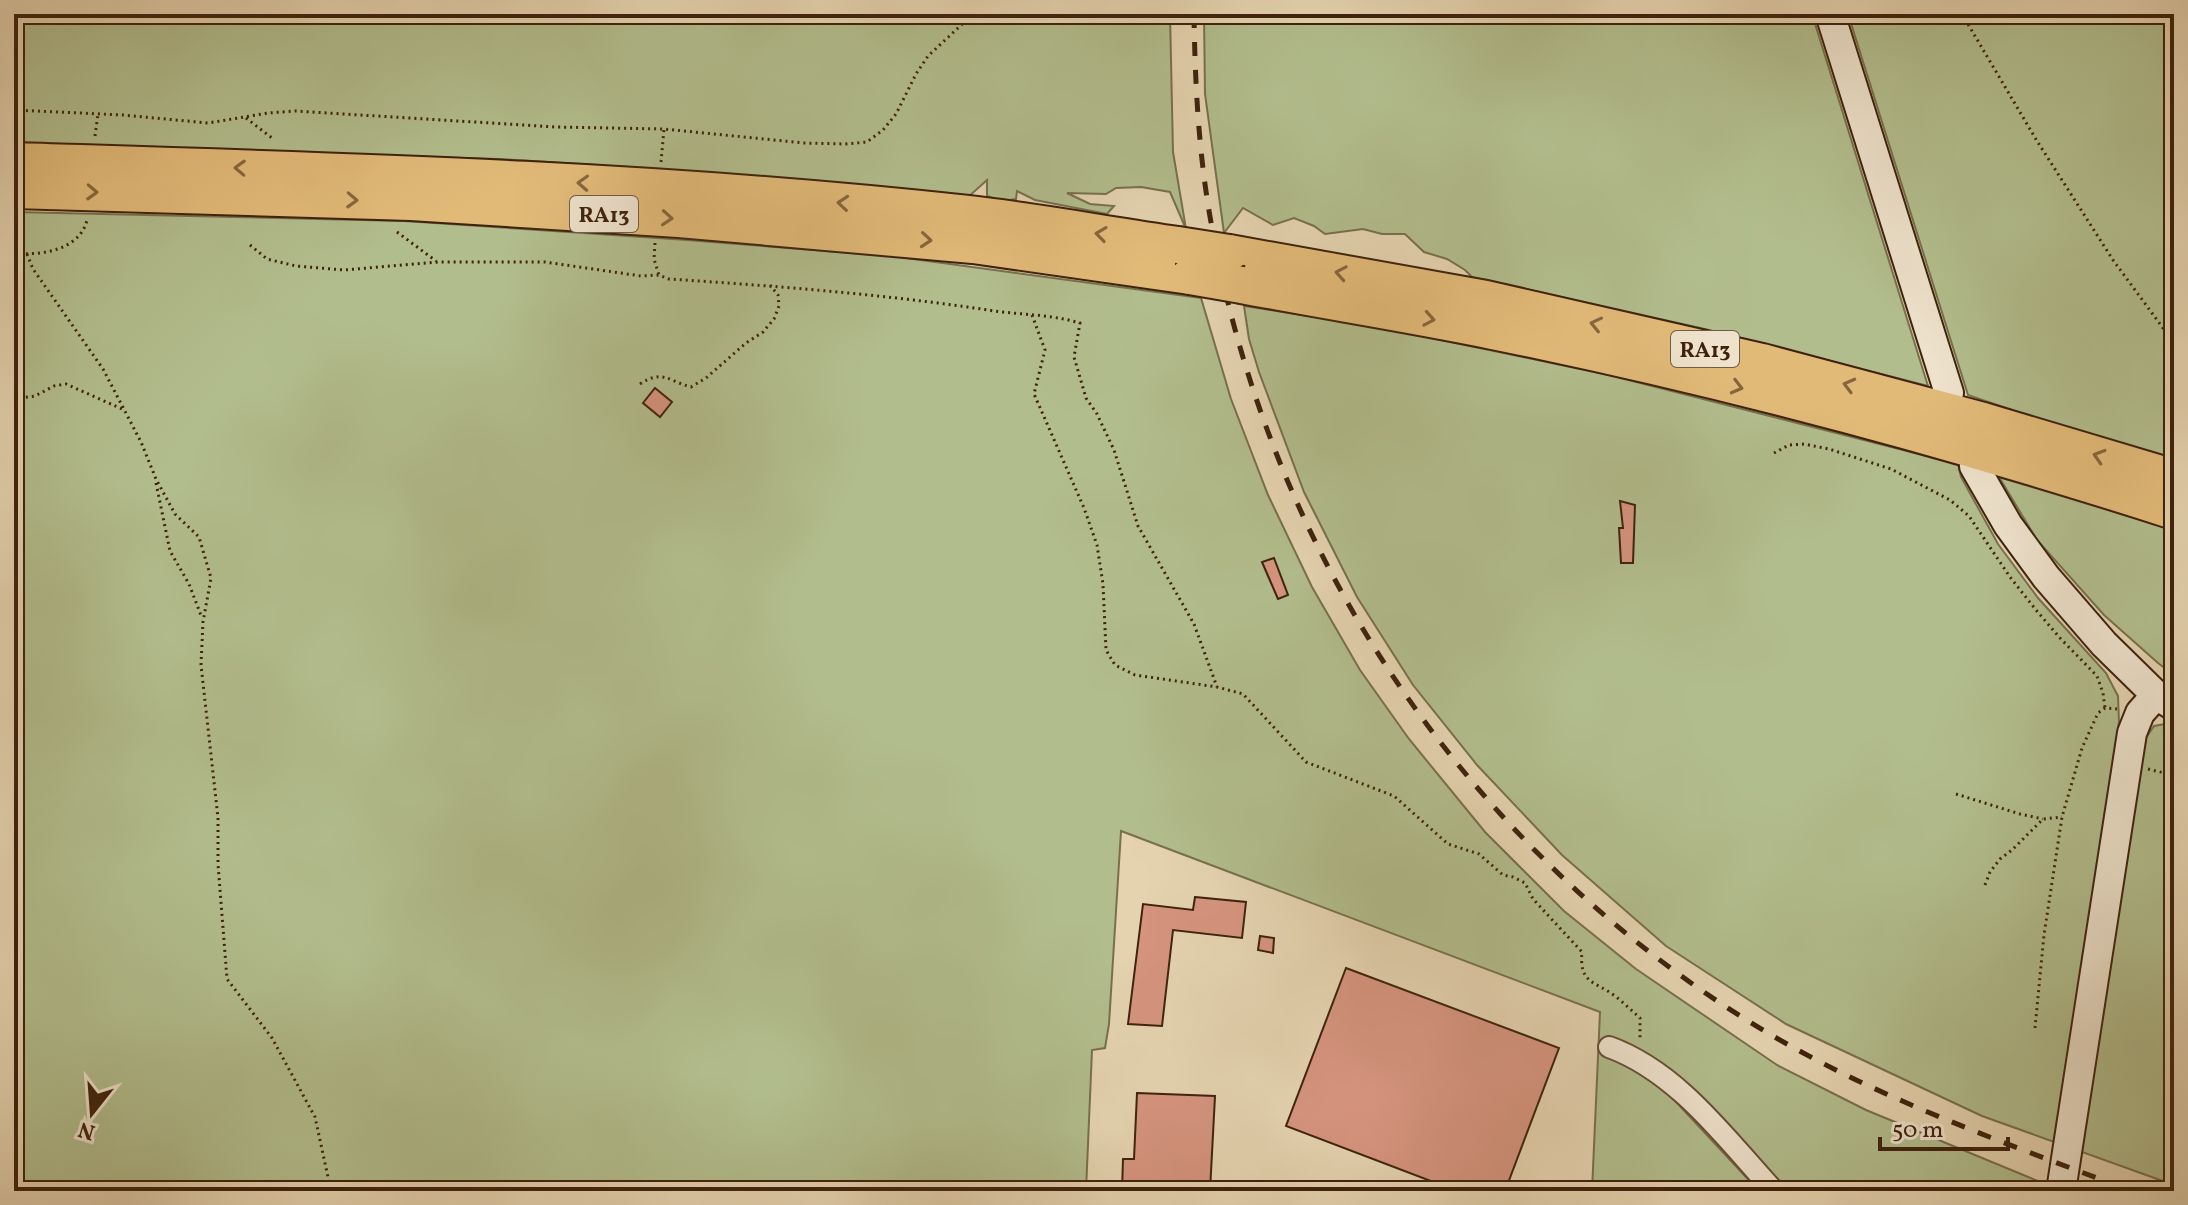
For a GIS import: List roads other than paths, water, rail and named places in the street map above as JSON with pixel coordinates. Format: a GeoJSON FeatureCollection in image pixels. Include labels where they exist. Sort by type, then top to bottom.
{"type":"FeatureCollection","features":[{"type":"Feature","properties":{"kind":"highway","name":"RA13"},"geometry":{"type":"LineString","coordinates":[[14,161],[412,174],[690,189],[970,215],[1184,261],[1486,299],[1762,362],[1983,421],[2174,478]]}},
{"type":"Feature","properties":{"kind":"highway","name":"RA13"},"geometry":{"type":"LineString","coordinates":[[14,190],[411,202],[679,219],[1184,261]]}},
{"type":"Feature","properties":{"kind":"highway","name":"RA13"},"geometry":{"type":"LineString","coordinates":[[1235,269],[1758,392],[1982,452],[2174,511]]}},
{"type":"Feature","properties":{"kind":"main road"},"geometry":{"type":"LineString","coordinates":[[1830,14],[1949,393]]}},
{"type":"Feature","properties":{"kind":"main road"},"geometry":{"type":"LineString","coordinates":[[1974,466],[2008,525],[2046,577],[2157,704],[2132,733],[2061,1191]]}},
{"type":"Feature","properties":{"kind":"street"},"geometry":{"type":"LineString","coordinates":[[1609,1047],[1640,1060],[1660,1073],[1774,1191]]}},
{"type":"Feature","properties":{"kind":"railway"},"geometry":{"type":"LineString","coordinates":[[1194,14],[1199,124],[1213,233],[1243,357],[1285,475],[1340,588],[1406,695],[1483,794],[1570,884],[1667,965],[1773,1036],[1904,1102],[2131,1191]]}}]}
